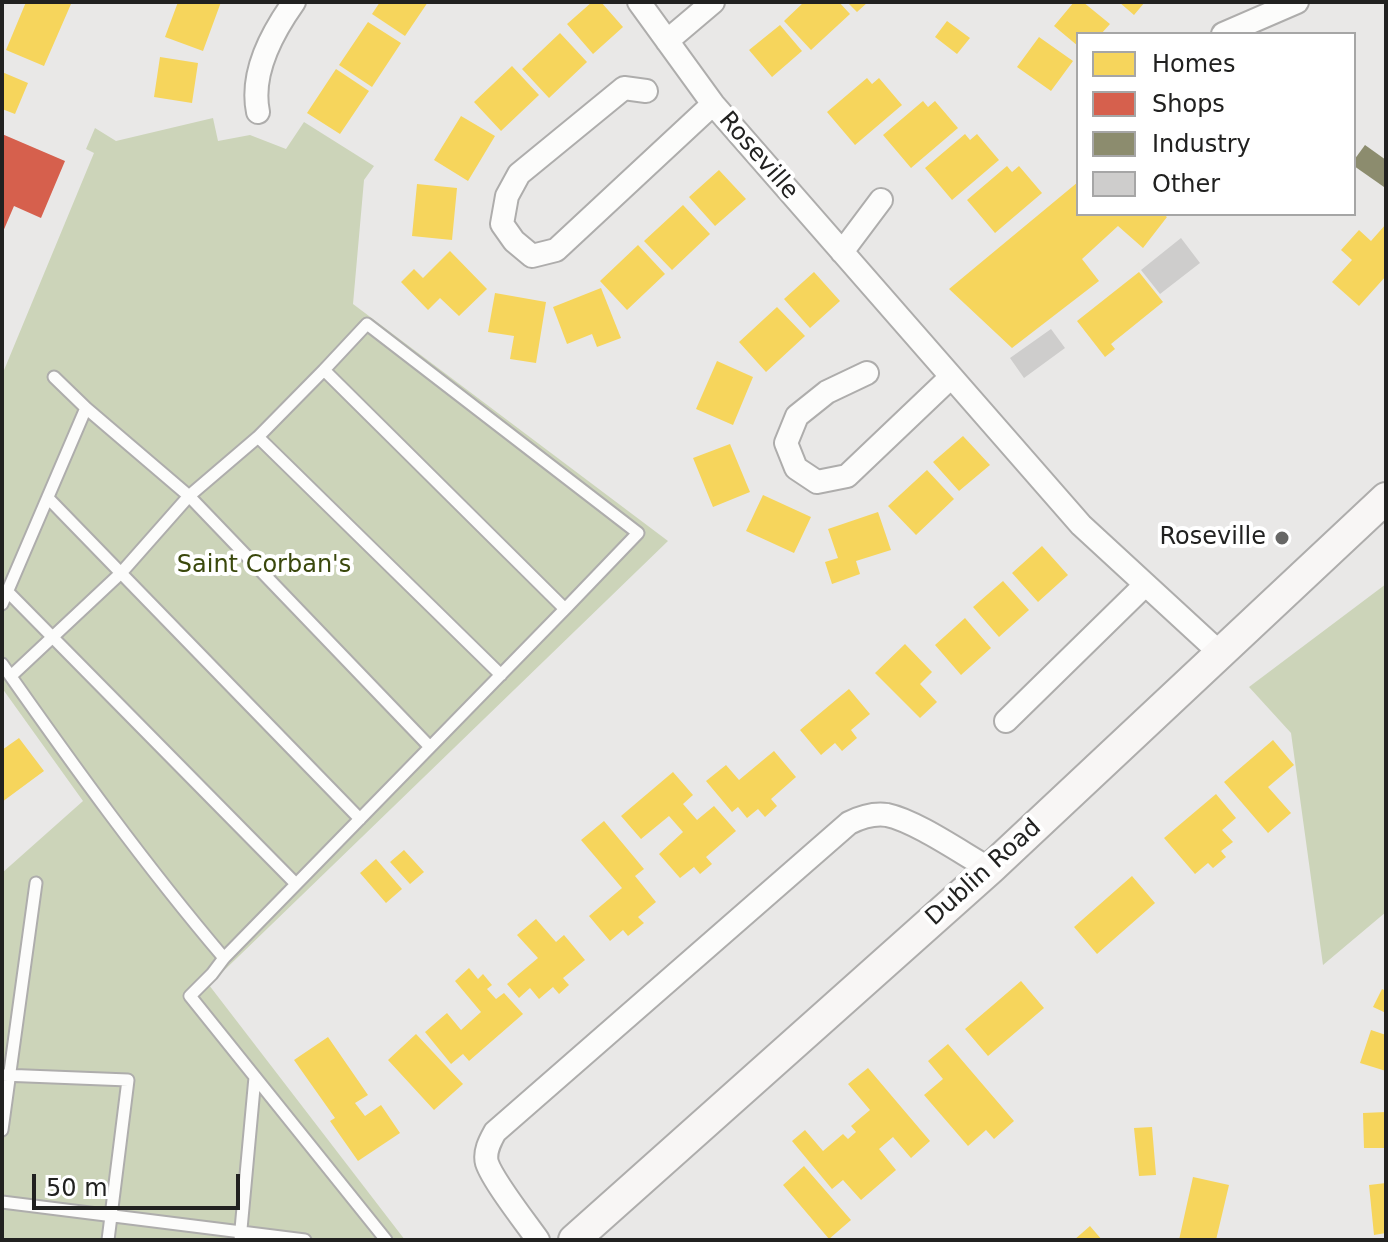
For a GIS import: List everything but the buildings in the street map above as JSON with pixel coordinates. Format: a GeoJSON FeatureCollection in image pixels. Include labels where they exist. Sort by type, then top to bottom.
{"type":"FeatureCollection","features":[{"type":"Feature","properties":{"kind":"main road","name":"Dublin Road"},"geometry":{"type":"LineString","coordinates":[[574,1240],[990,869],[1386,498]]}},
{"type":"Feature","properties":{"kind":"street"},"geometry":{"type":"LineString","coordinates":[[258,112],[255,94],[272,33],[294,2]]}},
{"type":"Feature","properties":{"kind":"street","name":"Roseville"},"geometry":{"type":"LineString","coordinates":[[639,2],[713,104],[1081,525],[1220,653]]}},
{"type":"Feature","properties":{"kind":"street"},"geometry":{"type":"LineString","coordinates":[[667,41],[713,2]]}},
{"type":"Feature","properties":{"kind":"street"},"geometry":{"type":"LineString","coordinates":[[1228,32],[1297,2]]}},
{"type":"Feature","properties":{"kind":"street"},"geometry":{"type":"LineString","coordinates":[[646,91],[624,88],[519,174],[507,196],[502,224],[514,241],[532,256],[556,250],[713,104]]}},
{"type":"Feature","properties":{"kind":"street"},"geometry":{"type":"LineString","coordinates":[[842,252],[881,200]]}},
{"type":"Feature","properties":{"kind":"street"},"geometry":{"type":"LineString","coordinates":[[867,373],[827,392],[797,416],[786,443],[796,468],[817,482],[847,476],[951,377]]}},
{"type":"Feature","properties":{"kind":"street"},"geometry":{"type":"LineString","coordinates":[[1006,721],[1145,585]]}},
{"type":"Feature","properties":{"kind":"street"},"geometry":{"type":"LineString","coordinates":[[538,1240],[487,1162],[488,1145],[495,1132],[849,823],[865,816],[887,815],[922,830],[990,869]]}},
{"type":"Feature","properties":{"kind":"lane"},"geometry":{"type":"LineString","coordinates":[[11,676],[121,573],[189,496],[258,437],[367,324],[638,533],[190,996],[386,1240]]}},
{"type":"Feature","properties":{"kind":"lane"},"geometry":{"type":"LineString","coordinates":[[324,370],[565,609]]}},
{"type":"Feature","properties":{"kind":"lane"},"geometry":{"type":"LineString","coordinates":[[54,377],[189,496],[430,747]]}},
{"type":"Feature","properties":{"kind":"lane"},"geometry":{"type":"LineString","coordinates":[[2,604],[86,408]]}},
{"type":"Feature","properties":{"kind":"lane"},"geometry":{"type":"LineString","coordinates":[[258,437],[501,675]]}},
{"type":"Feature","properties":{"kind":"lane"},"geometry":{"type":"LineString","coordinates":[[48,498],[360,819]]}},
{"type":"Feature","properties":{"kind":"lane"},"geometry":{"type":"LineString","coordinates":[[8,592],[296,884]]}},
{"type":"Feature","properties":{"kind":"lane"},"geometry":{"type":"LineString","coordinates":[[2,664],[100,804],[224,958]]}},
{"type":"Feature","properties":{"kind":"lane"},"geometry":{"type":"LineString","coordinates":[[2,1130],[5,1075],[36,883]]}},
{"type":"Feature","properties":{"kind":"lane"},"geometry":{"type":"LineString","coordinates":[[5,1075],[128,1080],[108,1240]]}},
{"type":"Feature","properties":{"kind":"lane"},"geometry":{"type":"LineString","coordinates":[[241,1236],[255,1077]]}},
{"type":"Feature","properties":{"kind":"lane"},"geometry":{"type":"LineString","coordinates":[[2,1202],[241,1236],[305,1240]]}},
{"type":"Feature","properties":{"kind":"green space","name":"Saint Corban's"},"geometry":{"type":"Polygon","coordinates":[[[213,118],[218,141],[250,135],[286,149],[304,122],[374,166],[364,180],[353,304],[668,541],[209,985],[405,1240],[2,1240],[2,873],[83,801],[2,688],[2,375],[94,153],[86,149],[95,128],[116,141],[213,118]]]}},
{"type":"Feature","properties":{"kind":"green space"},"geometry":{"type":"Polygon","coordinates":[[[1386,584],[1386,912],[1323,965],[1291,733],[1249,687],[1386,584]]]}},
{"type":"Feature","properties":{"kind":"place","name":"Roseville"},"geometry":{"type":"Point","coordinates":[1282,538]}}]}
